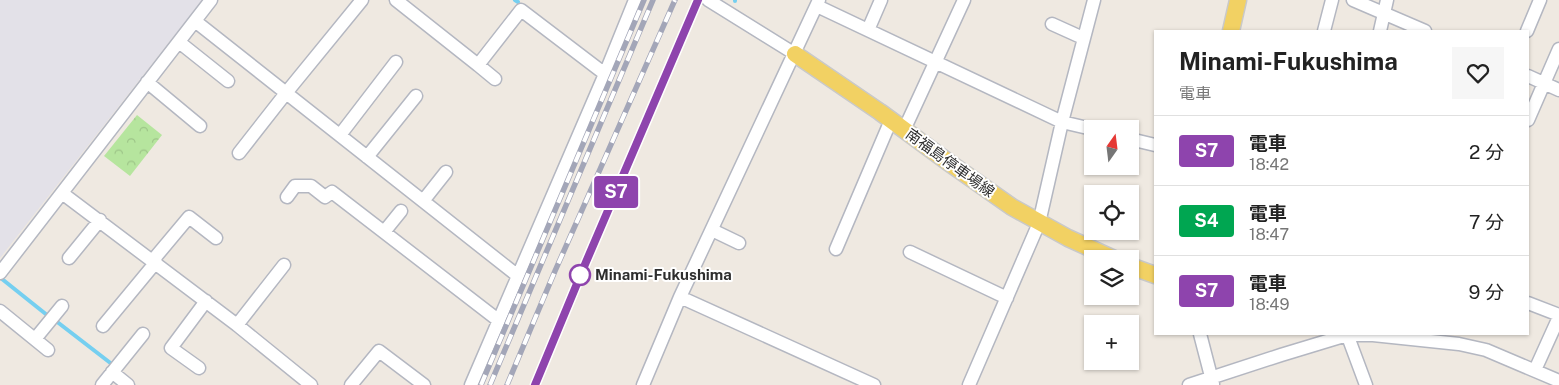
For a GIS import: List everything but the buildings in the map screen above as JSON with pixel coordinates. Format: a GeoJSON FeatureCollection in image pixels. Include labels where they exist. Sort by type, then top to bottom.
{"type":"FeatureCollection","features":[{"type":"Feature","properties":{"kind":"main road"},"geometry":{"type":"LineString","coordinates":[[1231,30],[1238,0]]}},
{"type":"Feature","properties":{"kind":"main road","name":"南福島停車場線"},"geometry":{"type":"LineString","coordinates":[[795,54],[1012,207],[1039,223],[1095,250]]}},
{"type":"Feature","properties":{"kind":"main road"},"geometry":{"type":"LineString","coordinates":[[1139,270],[1154,276]]}},
{"type":"Feature","properties":{"kind":"street"},"geometry":{"type":"LineString","coordinates":[[0,273],[211,0]]}},
{"type":"Feature","properties":{"kind":"street"},"geometry":{"type":"LineString","coordinates":[[396,0],[495,79]]}},
{"type":"Feature","properties":{"kind":"street"},"geometry":{"type":"LineString","coordinates":[[471,385],[635,0]]}},
{"type":"Feature","properties":{"kind":"street"},"geometry":{"type":"LineString","coordinates":[[708,0],[795,54]]}},
{"type":"Feature","properties":{"kind":"street"},"geometry":{"type":"LineString","coordinates":[[868,30],[881,0]]}},
{"type":"Feature","properties":{"kind":"street"},"geometry":{"type":"LineString","coordinates":[[836,249],[897,125],[935,61],[964,0]]}},
{"type":"Feature","properties":{"kind":"street"},"geometry":{"type":"LineString","coordinates":[[969,385],[1039,223],[1062,122],[1094,0]]}},
{"type":"Feature","properties":{"kind":"street"},"geometry":{"type":"LineString","coordinates":[[1324,30],[1332,0]]}},
{"type":"Feature","properties":{"kind":"street"},"geometry":{"type":"LineString","coordinates":[[1353,0],[1423,30]]}},
{"type":"Feature","properties":{"kind":"street"},"geometry":{"type":"LineString","coordinates":[[1380,30],[1387,0]]}},
{"type":"Feature","properties":{"kind":"street"},"geometry":{"type":"LineString","coordinates":[[1527,30],[1540,0]]}},
{"type":"Feature","properties":{"kind":"street"},"geometry":{"type":"LineString","coordinates":[[239,154],[358,2]]}},
{"type":"Feature","properties":{"kind":"street"},"geometry":{"type":"LineString","coordinates":[[643,385],[680,297],[818,3],[868,30],[1062,122],[1084,128]]}},
{"type":"Feature","properties":{"kind":"street"},"geometry":{"type":"LineString","coordinates":[[478,65],[521,10],[605,74]]}},
{"type":"Feature","properties":{"kind":"street"},"geometry":{"type":"LineString","coordinates":[[194,21],[518,276]]}},
{"type":"Feature","properties":{"kind":"street"},"geometry":{"type":"LineString","coordinates":[[1052,24],[1083,38]]}},
{"type":"Feature","properties":{"kind":"street"},"geometry":{"type":"LineString","coordinates":[[179,42],[228,81]]}},
{"type":"Feature","properties":{"kind":"street"},"geometry":{"type":"LineString","coordinates":[[1529,118],[1559,49]]}},
{"type":"Feature","properties":{"kind":"street"},"geometry":{"type":"LineString","coordinates":[[340,135],[396,62]]}},
{"type":"Feature","properties":{"kind":"street"},"geometry":{"type":"LineString","coordinates":[[1529,76],[1559,90]]}},
{"type":"Feature","properties":{"kind":"street"},"geometry":{"type":"LineString","coordinates":[[147,82],[200,126]]}},
{"type":"Feature","properties":{"kind":"street"},"geometry":{"type":"LineString","coordinates":[[367,157],[416,96]]}},
{"type":"Feature","properties":{"kind":"street"},"geometry":{"type":"LineString","coordinates":[[1139,141],[1154,145]]}},
{"type":"Feature","properties":{"kind":"street"},"geometry":{"type":"LineString","coordinates":[[423,201],[446,172]]}},
{"type":"Feature","properties":{"kind":"street"},"geometry":{"type":"LineString","coordinates":[[288,197],[295,186],[311,186],[325,197],[332,192],[498,320]]}},
{"type":"Feature","properties":{"kind":"street"},"geometry":{"type":"LineString","coordinates":[[62,192],[237,325],[310,385]]}},
{"type":"Feature","properties":{"kind":"street"},"geometry":{"type":"LineString","coordinates":[[384,232],[401,211]]}},
{"type":"Feature","properties":{"kind":"street"},"geometry":{"type":"LineString","coordinates":[[103,326],[189,217],[216,238]]}},
{"type":"Feature","properties":{"kind":"street"},"geometry":{"type":"LineString","coordinates":[[68,258],[100,220]]}},
{"type":"Feature","properties":{"kind":"street"},"geometry":{"type":"LineString","coordinates":[[712,230],[739,243]]}},
{"type":"Feature","properties":{"kind":"street"},"geometry":{"type":"LineString","coordinates":[[910,252],[1007,298]]}},
{"type":"Feature","properties":{"kind":"street"},"geometry":{"type":"LineString","coordinates":[[237,325],[284,265]]}},
{"type":"Feature","properties":{"kind":"street"},"geometry":{"type":"LineString","coordinates":[[680,297],[874,385]]}},
{"type":"Feature","properties":{"kind":"street"},"geometry":{"type":"LineString","coordinates":[[198,368],[171,348],[206,302]]}},
{"type":"Feature","properties":{"kind":"street"},"geometry":{"type":"LineString","coordinates":[[1529,303],[1559,316],[1535,370]]}},
{"type":"Feature","properties":{"kind":"street"},"geometry":{"type":"LineString","coordinates":[[35,339],[62,306]]}},
{"type":"Feature","properties":{"kind":"street"},"geometry":{"type":"LineString","coordinates":[[0,311],[48,350]]}},
{"type":"Feature","properties":{"kind":"street"},"geometry":{"type":"LineString","coordinates":[[102,385],[143,334]]}},
{"type":"Feature","properties":{"kind":"street"},"geometry":{"type":"LineString","coordinates":[[1200,335],[1212,381]]}},
{"type":"Feature","properties":{"kind":"street"},"geometry":{"type":"LineString","coordinates":[[1190,385],[1212,381],[1344,335]]}},
{"type":"Feature","properties":{"kind":"street"},"geometry":{"type":"LineString","coordinates":[[1347,335],[1366,385]]}},
{"type":"Feature","properties":{"kind":"street"},"geometry":{"type":"LineString","coordinates":[[1370,335],[1421,337],[1486,350],[1559,381]]}},
{"type":"Feature","properties":{"kind":"street"},"geometry":{"type":"LineString","coordinates":[[351,385],[379,351],[424,385]]}},
{"type":"Feature","properties":{"kind":"street"},"geometry":{"type":"LineString","coordinates":[[112,372],[128,385]]}},
{"type":"Feature","properties":{"kind":"shaded area"},"geometry":{"type":"Polygon","coordinates":[[[0,0],[202,0],[0,258],[0,0]]]}},
{"type":"Feature","properties":{"kind":"green space"},"geometry":{"type":"Polygon","coordinates":[[[137,115],[162,135],[130,176],[104,156],[137,115]]]}},
{"type":"Feature","properties":{"kind":"waterway"},"geometry":{"type":"LineString","coordinates":[[2,279],[47,315]]}},
{"type":"Feature","properties":{"kind":"waterway"},"geometry":{"type":"LineString","coordinates":[[56,321],[113,365]]}},
{"type":"Feature","properties":{"kind":"railway"},"geometry":{"type":"LineString","coordinates":[[481,385],[644,0]]}},
{"type":"Feature","properties":{"kind":"railway"},"geometry":{"type":"LineString","coordinates":[[490,385],[653,0]]}},
{"type":"Feature","properties":{"kind":"railway"},"geometry":{"type":"LineString","coordinates":[[507,385],[555,271],[675,0]]}},
{"type":"Feature","properties":{"kind":"railway"},"geometry":{"type":"LineString","coordinates":[[535,385],[697,0]]}},
{"type":"Feature","properties":{"kind":"train","name":"S7"},"geometry":{"type":"LineString","coordinates":[[535,385],[698,0]]}},
{"type":"Feature","properties":{"kind":"place","name":"Minami-Fukushima"},"geometry":{"type":"Point","coordinates":[580,275]}}]}
